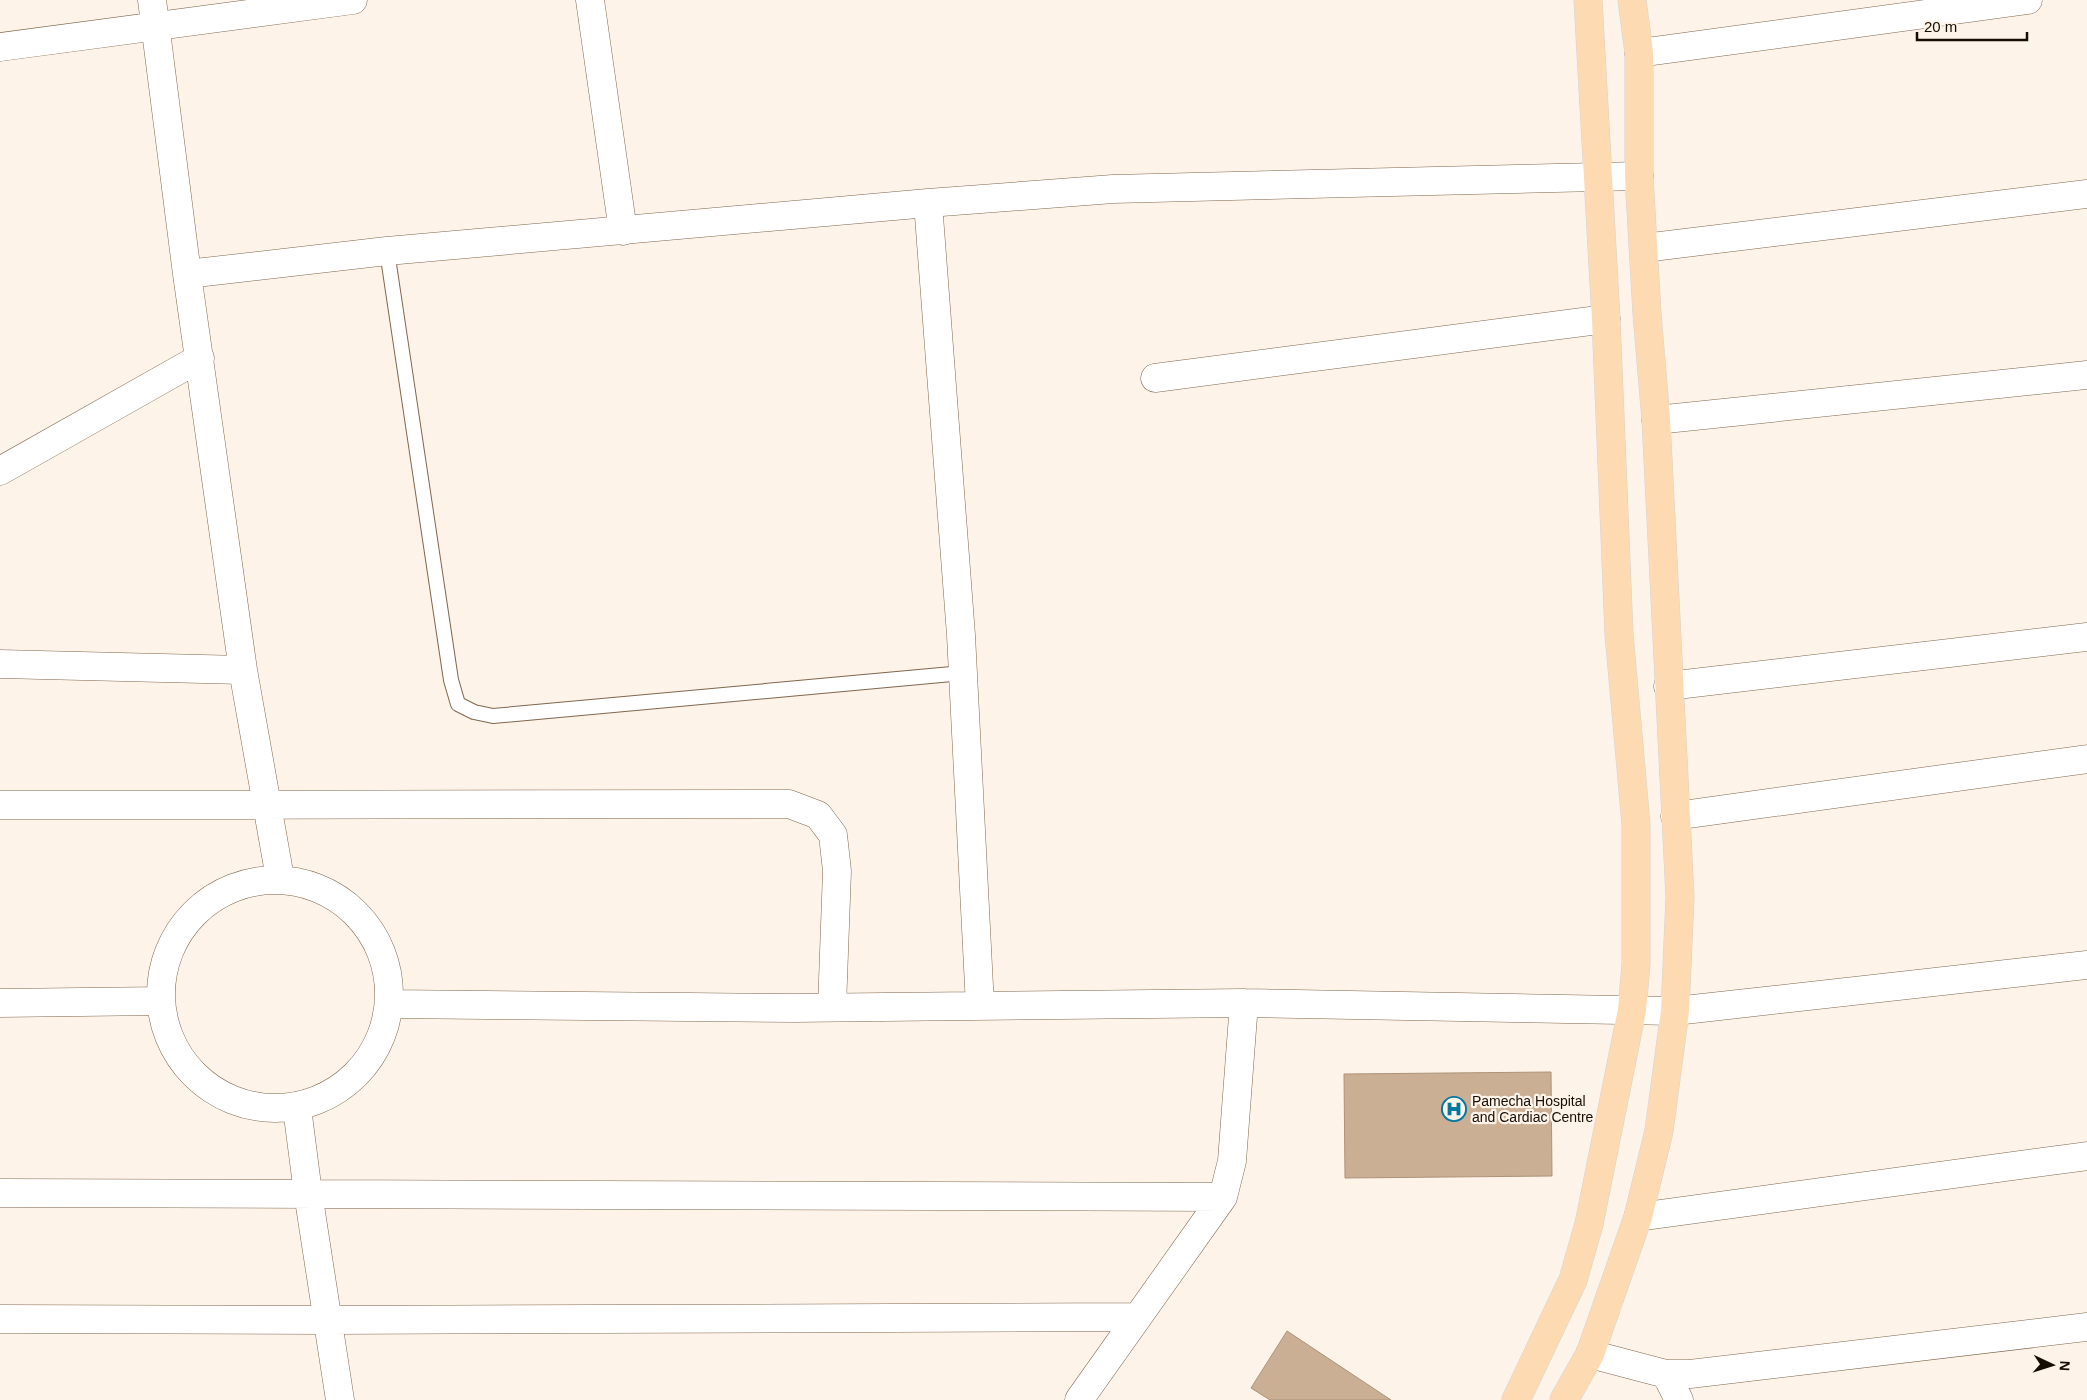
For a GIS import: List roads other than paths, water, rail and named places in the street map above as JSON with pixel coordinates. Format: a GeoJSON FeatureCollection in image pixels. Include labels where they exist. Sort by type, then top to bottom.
{"type":"FeatureCollection","features":[{"type":"Feature","properties":{"kind":"main road"},"geometry":{"type":"LineString","coordinates":[[1516,1400],[1574,1280],[1589,1224],[1632,1010],[1636,964],[1636,824],[1619,634],[1606,319],[1588,0]]}},
{"type":"Feature","properties":{"kind":"main road"},"geometry":{"type":"LineString","coordinates":[[1564,1400],[1590,1354],[1638,1217],[1659,1130],[1676,1011],[1680,897],[1656,420],[1639,176],[1639,53],[1632,0]]}},
{"type":"Feature","properties":{"kind":"street"},"geometry":{"type":"LineString","coordinates":[[152,0],[187,274],[243,670],[280,878]]}},
{"type":"Feature","properties":{"kind":"street"},"geometry":{"type":"LineString","coordinates":[[0,47],[353,0]]}},
{"type":"Feature","properties":{"kind":"street"},"geometry":{"type":"LineString","coordinates":[[590,0],[623,231]]}},
{"type":"Feature","properties":{"kind":"street"},"geometry":{"type":"LineString","coordinates":[[1639,53],[2028,0]]}},
{"type":"Feature","properties":{"kind":"street"},"geometry":{"type":"LineString","coordinates":[[187,274],[387,251],[928,203],[1113,189],[1639,176]]}},
{"type":"Feature","properties":{"kind":"street"},"geometry":{"type":"LineString","coordinates":[[1644,248],[2087,194]]}},
{"type":"Feature","properties":{"kind":"street"},"geometry":{"type":"LineString","coordinates":[[928,203],[963,673],[980,1006]]}},
{"type":"Feature","properties":{"kind":"street"},"geometry":{"type":"LineString","coordinates":[[1156,378],[1606,319]]}},
{"type":"Feature","properties":{"kind":"street"},"geometry":{"type":"LineString","coordinates":[[0,471],[200,358]]}},
{"type":"Feature","properties":{"kind":"street"},"geometry":{"type":"LineString","coordinates":[[1656,420],[2087,375]]}},
{"type":"Feature","properties":{"kind":"street"},"geometry":{"type":"LineString","coordinates":[[1668,686],[2087,637]]}},
{"type":"Feature","properties":{"kind":"street"},"geometry":{"type":"LineString","coordinates":[[0,664],[243,670]]}},
{"type":"Feature","properties":{"kind":"street"},"geometry":{"type":"LineString","coordinates":[[1675,816],[2087,759]]}},
{"type":"Feature","properties":{"kind":"street"},"geometry":{"type":"LineString","coordinates":[[0,805],[788,804],[818,815],[833,835],[837,871],[832,1008]]}},
{"type":"Feature","properties":{"kind":"street"},"geometry":{"type":"LineString","coordinates":[[280,878],[316,886],[348,905],[372,933],[386,967],[389,1004],[379,1040],[359,1071],[330,1094],[297,1108],[258,1107],[222,1095],[191,1071],[170,1039],[161,1001],[165,963],[181,928],[208,901],[242,884],[280,878]]}},
{"type":"Feature","properties":{"kind":"street"},"geometry":{"type":"LineString","coordinates":[[389,1004],[832,1008],[1244,1003],[1676,1011],[2087,965]]}},
{"type":"Feature","properties":{"kind":"street"},"geometry":{"type":"LineString","coordinates":[[0,1002],[161,1001]]}},
{"type":"Feature","properties":{"kind":"street"},"geometry":{"type":"LineString","coordinates":[[1079,1400],[1223,1196],[1232,1162],[1244,1003]]}},
{"type":"Feature","properties":{"kind":"street"},"geometry":{"type":"LineString","coordinates":[[297,1108],[308,1193],[340,1400]]}},
{"type":"Feature","properties":{"kind":"street"},"geometry":{"type":"LineString","coordinates":[[1638,1217],[2087,1156]]}},
{"type":"Feature","properties":{"kind":"street"},"geometry":{"type":"LineString","coordinates":[[0,1193],[1223,1196]]}},
{"type":"Feature","properties":{"kind":"street"},"geometry":{"type":"LineString","coordinates":[[0,1319],[328,1320],[1138,1317]]}},
{"type":"Feature","properties":{"kind":"street"},"geometry":{"type":"LineString","coordinates":[[1590,1354],[1666,1374],[1690,1374],[2087,1327]]}},
{"type":"Feature","properties":{"kind":"street"},"geometry":{"type":"LineString","coordinates":[[1666,1374],[1679,1400]]}},
{"type":"Feature","properties":{"kind":"lane"},"geometry":{"type":"LineString","coordinates":[[387,251],[451,680],[458,704],[474,712],[494,716],[963,673]]}},
{"type":"Feature","properties":{"kind":"place","name":"Pamecha Hospital and Cardiac Centre"},"geometry":{"type":"Point","coordinates":[1454,1109]}}]}
